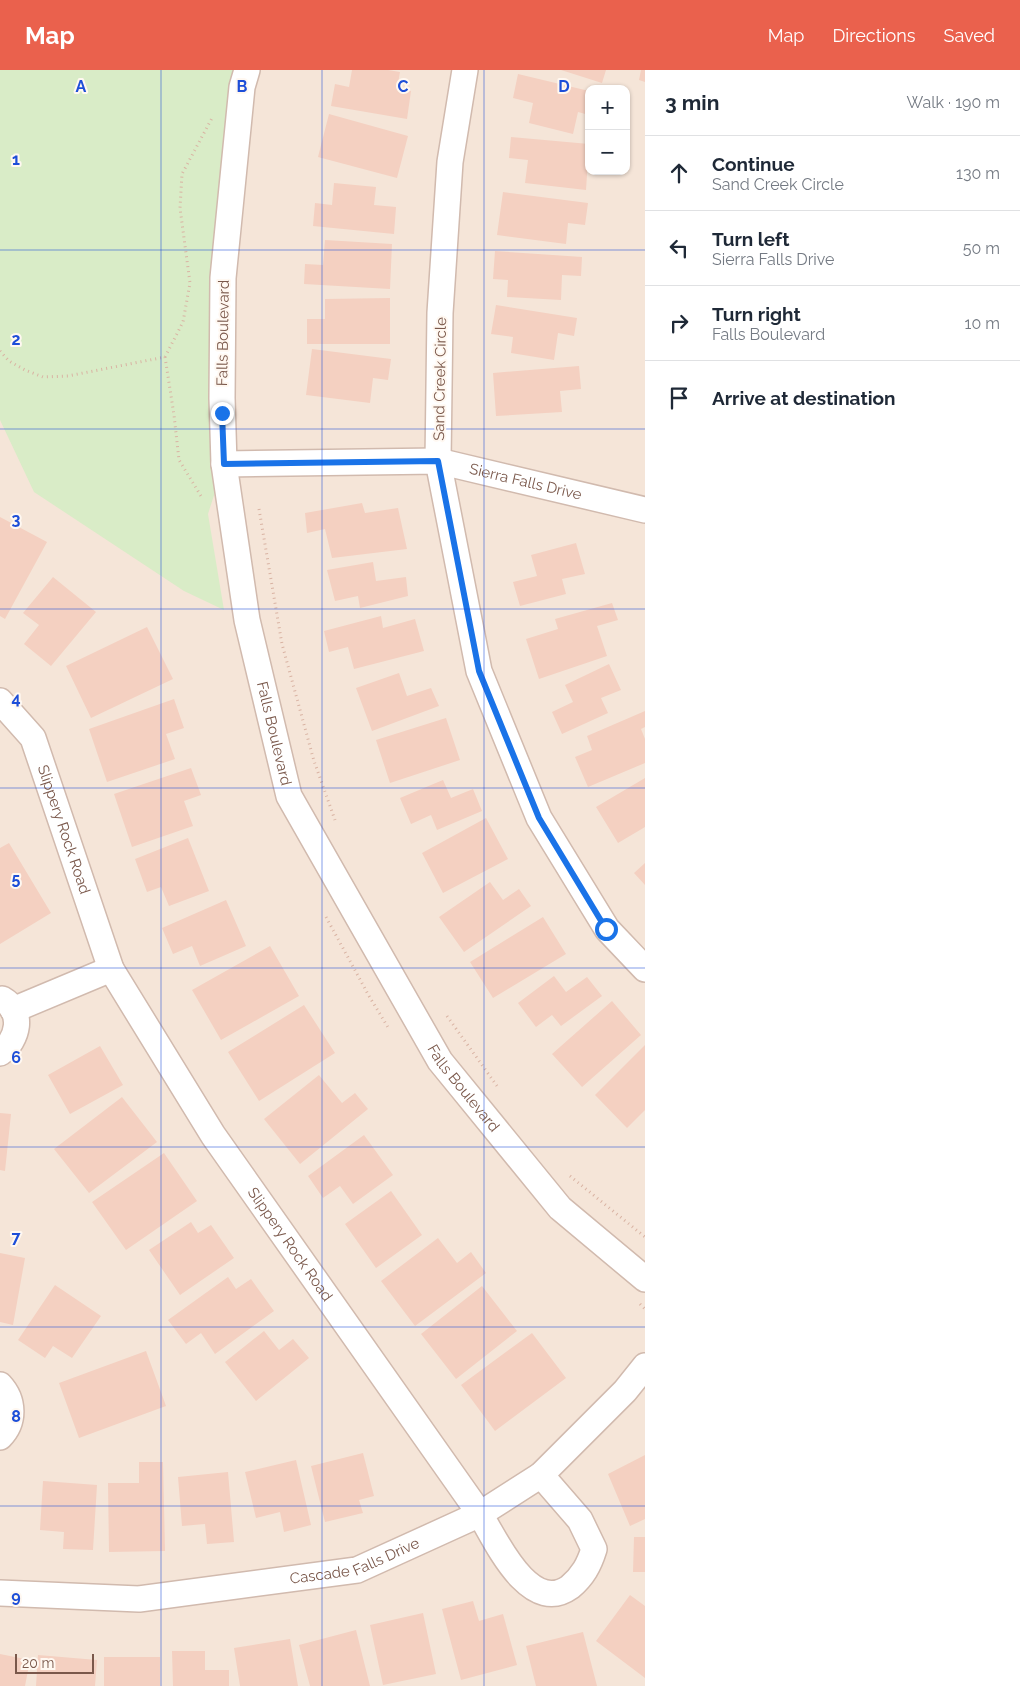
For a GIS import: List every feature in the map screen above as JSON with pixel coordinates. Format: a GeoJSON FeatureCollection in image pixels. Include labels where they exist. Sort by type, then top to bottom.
{"type":"FeatureCollection","features":[{"type":"Feature","properties":{"kind":"street","name":"Falls Boulevard"},"geometry":{"type":"LineString","coordinates":[[247,70],[242,87],[223,278],[222,398],[224,464],[247,620],[289,796],[440,1061],[560,1208],[645,1279]]}},
{"type":"Feature","properties":{"kind":"street","name":"Sand Creek Circle"},"geometry":{"type":"LineString","coordinates":[[465,70],[450,162],[440,313],[438,461],[479,671],[539,818],[606,929],[645,969]]}},
{"type":"Feature","properties":{"kind":"street","name":"Sierra Falls Drive"},"geometry":{"type":"LineString","coordinates":[[224,464],[438,461],[645,510]]}},
{"type":"Feature","properties":{"kind":"street","name":"Slippery Rock Road"},"geometry":{"type":"LineString","coordinates":[[0,701],[33,738],[111,969],[213,1135],[480,1514]]}},
{"type":"Feature","properties":{"kind":"street"},"geometry":{"type":"LineString","coordinates":[[0,1053],[14,1039],[16,1029],[16,1019],[6,1004],[111,969]]}},
{"type":"Feature","properties":{"kind":"street","name":"Cascade Falls Drive"},"geometry":{"type":"LineString","coordinates":[[0,1592],[140,1600],[357,1570],[480,1514],[540,1475],[625,1391],[645,1366]]}},
{"type":"Feature","properties":{"kind":"street"},"geometry":{"type":"LineString","coordinates":[[0,1385],[9,1396],[12,1408],[10,1421],[5,1432],[0,1437]]}},
{"type":"Feature","properties":{"kind":"street"},"geometry":{"type":"LineString","coordinates":[[480,1514],[508,1560],[525,1583],[545,1594],[562,1593],[578,1581],[589,1566],[594,1549],[580,1520],[540,1475]]}},
{"type":"Feature","properties":{"kind":"path"},"geometry":{"type":"LineString","coordinates":[[165,356],[182,322],[190,283],[180,208],[182,174],[207,129],[214,111]]}},
{"type":"Feature","properties":{"kind":"path"},"geometry":{"type":"LineString","coordinates":[[259,509],[282,644],[314,761],[337,826]]}},
{"type":"Feature","properties":{"kind":"path"},"geometry":{"type":"LineString","coordinates":[[442,1009],[498,1087]]}},
{"type":"Feature","properties":{"kind":"path"},"geometry":{"type":"LineString","coordinates":[[566,1173],[645,1237]]}},
{"type":"Feature","properties":{"kind":"shaded area"},"geometry":{"type":"Polygon","coordinates":[[[0,70],[645,70],[645,1686],[0,1686],[0,70]]]}},
{"type":"Feature","properties":{"kind":"green space"},"geometry":{"type":"Polygon","coordinates":[[[0,70],[247,70],[224,464],[208,514],[224,610],[184,591],[34,492],[0,420],[0,70]]]}},
{"type":"Feature","properties":{"kind":"building"},"geometry":{"type":"Polygon","coordinates":[[[352,70],[400,72],[397,89],[411,91],[407,119],[331,106],[335,84],[349,87],[352,70]]]}},
{"type":"Feature","properties":{"kind":"building"},"geometry":{"type":"Polygon","coordinates":[[[561,70],[606,70],[602,83],[561,70]]]}},
{"type":"Feature","properties":{"kind":"building"},"geometry":{"type":"Polygon","coordinates":[[[641,70],[645,70],[645,82],[639,80],[641,70]]]}},
{"type":"Feature","properties":{"kind":"building"},"geometry":{"type":"Polygon","coordinates":[[[518,74],[585,90],[585,114],[578,112],[573,134],[529,123],[533,103],[513,98],[518,74]]]}},
{"type":"Feature","properties":{"kind":"building"},"geometry":{"type":"Polygon","coordinates":[[[329,114],[408,136],[397,178],[318,157],[329,114]]]}},
{"type":"Feature","properties":{"kind":"building"},"geometry":{"type":"Polygon","coordinates":[[[511,137],[585,144],[586,190],[525,183],[528,160],[509,158],[511,137]]]}},
{"type":"Feature","properties":{"kind":"building"},"geometry":{"type":"Polygon","coordinates":[[[334,183],[376,187],[374,205],[396,207],[394,234],[313,226],[315,203],[332,205],[334,183]]]}},
{"type":"Feature","properties":{"kind":"building"},"geometry":{"type":"Polygon","coordinates":[[[503,192],[588,203],[585,225],[568,223],[566,244],[497,235],[503,192]]]}},
{"type":"Feature","properties":{"kind":"building"},"geometry":{"type":"Polygon","coordinates":[[[325,240],[392,244],[390,289],[304,284],[305,264],[323,265],[325,240]]]}},
{"type":"Feature","properties":{"kind":"building"},"geometry":{"type":"Polygon","coordinates":[[[495,251],[582,257],[581,276],[562,275],[561,300],[507,297],[508,280],[493,279],[495,251]]]}},
{"type":"Feature","properties":{"kind":"building"},"geometry":{"type":"Polygon","coordinates":[[[390,298],[390,344],[307,344],[307,319],[325,319],[325,299],[390,298]]]}},
{"type":"Feature","properties":{"kind":"building"},"geometry":{"type":"Polygon","coordinates":[[[496,305],[577,318],[574,336],[558,333],[554,360],[511,353],[513,337],[491,334],[496,305]]]}},
{"type":"Feature","properties":{"kind":"building"},"geometry":{"type":"Polygon","coordinates":[[[312,349],[391,359],[388,380],[373,378],[370,403],[306,395],[312,349]]]}},
{"type":"Feature","properties":{"kind":"building"},"geometry":{"type":"Polygon","coordinates":[[[579,366],[581,389],[560,391],[562,412],[496,416],[493,373],[579,366]]]}},
{"type":"Feature","properties":{"kind":"building"},"geometry":{"type":"Polygon","coordinates":[[[362,503],[365,513],[398,508],[407,549],[332,558],[325,529],[307,533],[305,513],[362,503]]]}},
{"type":"Feature","properties":{"kind":"building"},"geometry":{"type":"Polygon","coordinates":[[[0,517],[47,542],[5,619],[0,616],[0,517]]]}},
{"type":"Feature","properties":{"kind":"building"},"geometry":{"type":"Polygon","coordinates":[[[576,543],[585,574],[562,579],[566,594],[520,606],[513,582],[537,576],[531,555],[576,543]]]}},
{"type":"Feature","properties":{"kind":"building"},"geometry":{"type":"Polygon","coordinates":[[[373,562],[376,581],[406,577],[408,596],[360,608],[358,596],[335,601],[327,570],[373,562]]]}},
{"type":"Feature","properties":{"kind":"building"},"geometry":{"type":"Polygon","coordinates":[[[53,577],[96,612],[51,666],[24,644],[39,625],[23,613],[53,577]]]}},
{"type":"Feature","properties":{"kind":"building"},"geometry":{"type":"Polygon","coordinates":[[[612,603],[618,620],[597,626],[607,656],[539,679],[526,639],[558,629],[555,619],[612,603]]]}},
{"type":"Feature","properties":{"kind":"building"},"geometry":{"type":"Polygon","coordinates":[[[381,616],[383,628],[415,619],[424,651],[354,669],[348,647],[329,652],[324,631],[381,616]]]}},
{"type":"Feature","properties":{"kind":"building"},"geometry":{"type":"Polygon","coordinates":[[[147,627],[173,679],[91,718],[66,666],[147,627]]]}},
{"type":"Feature","properties":{"kind":"building"},"geometry":{"type":"Polygon","coordinates":[[[609,664],[621,690],[601,698],[608,713],[562,734],[552,712],[573,702],[565,685],[609,664]]]}},
{"type":"Feature","properties":{"kind":"building"},"geometry":{"type":"Polygon","coordinates":[[[399,673],[407,696],[431,688],[439,706],[372,731],[356,688],[399,673]]]}},
{"type":"Feature","properties":{"kind":"building"},"geometry":{"type":"Polygon","coordinates":[[[174,699],[184,728],[166,734],[175,759],[107,782],[89,729],[174,699]]]}},
{"type":"Feature","properties":{"kind":"building"},"geometry":{"type":"Polygon","coordinates":[[[645,711],[645,727],[641,729],[645,739],[645,763],[588,787],[575,757],[592,750],[587,736],[645,711]]]}},
{"type":"Feature","properties":{"kind":"building"},"geometry":{"type":"Polygon","coordinates":[[[446,718],[460,760],[390,783],[376,740],[446,718]]]}},
{"type":"Feature","properties":{"kind":"building"},"geometry":{"type":"Polygon","coordinates":[[[191,768],[201,795],[184,801],[193,826],[132,847],[114,794],[191,768]]]}},
{"type":"Feature","properties":{"kind":"building"},"geometry":{"type":"Polygon","coordinates":[[[645,778],[645,827],[618,843],[596,807],[645,778]]]}},
{"type":"Feature","properties":{"kind":"building"},"geometry":{"type":"Polygon","coordinates":[[[443,780],[451,798],[473,789],[482,811],[437,830],[431,815],[411,824],[400,798],[443,780]]]}},
{"type":"Feature","properties":{"kind":"building"},"geometry":{"type":"Polygon","coordinates":[[[486,818],[508,859],[443,893],[422,853],[486,818]]]}},
{"type":"Feature","properties":{"kind":"building"},"geometry":{"type":"Polygon","coordinates":[[[188,838],[209,891],[169,906],[161,887],[147,892],[135,859],[188,838]]]}},
{"type":"Feature","properties":{"kind":"building"},"geometry":{"type":"Polygon","coordinates":[[[9,843],[51,913],[0,944],[0,848],[9,843]]]}},
{"type":"Feature","properties":{"kind":"building"},"geometry":{"type":"Polygon","coordinates":[[[645,863],[645,885],[634,873],[645,863]]]}},
{"type":"Feature","properties":{"kind":"building"},"geometry":{"type":"Polygon","coordinates":[[[490,882],[503,900],[519,889],[531,906],[464,952],[439,917],[490,882]]]}},
{"type":"Feature","properties":{"kind":"building"},"geometry":{"type":"Polygon","coordinates":[[[226,900],[246,946],[200,966],[192,946],[173,954],[162,928],[226,900]]]}},
{"type":"Feature","properties":{"kind":"building"},"geometry":{"type":"Polygon","coordinates":[[[543,917],[566,954],[493,998],[470,962],[543,917]]]}},
{"type":"Feature","properties":{"kind":"building"},"geometry":{"type":"Polygon","coordinates":[[[270,946],[299,996],[221,1040],[192,990],[270,946]]]}},
{"type":"Feature","properties":{"kind":"building"},"geometry":{"type":"Polygon","coordinates":[[[554,976],[566,992],[587,977],[602,996],[561,1026],[552,1015],[536,1027],[518,1003],[554,976]]]}},
{"type":"Feature","properties":{"kind":"building"},"geometry":{"type":"Polygon","coordinates":[[[612,1001],[641,1035],[582,1087],[552,1054],[612,1001]]]}},
{"type":"Feature","properties":{"kind":"building"},"geometry":{"type":"Polygon","coordinates":[[[304,1005],[335,1053],[259,1101],[228,1052],[304,1005]]]}},
{"type":"Feature","properties":{"kind":"building"},"geometry":{"type":"Polygon","coordinates":[[[645,1045],[645,1110],[627,1128],[595,1095],[645,1045]]]}},
{"type":"Feature","properties":{"kind":"building"},"geometry":{"type":"Polygon","coordinates":[[[100,1046],[123,1085],[70,1114],[48,1075],[100,1046]]]}},
{"type":"Feature","properties":{"kind":"building"},"geometry":{"type":"Polygon","coordinates":[[[319,1075],[342,1103],[355,1093],[368,1109],[300,1164],[264,1119],[319,1075]]]}},
{"type":"Feature","properties":{"kind":"building"},"geometry":{"type":"Polygon","coordinates":[[[122,1097],[157,1142],[89,1193],[54,1149],[122,1097]]]}},
{"type":"Feature","properties":{"kind":"building"},"geometry":{"type":"Polygon","coordinates":[[[0,1113],[11,1114],[5,1171],[0,1170],[0,1113]]]}},
{"type":"Feature","properties":{"kind":"building"},"geometry":{"type":"Polygon","coordinates":[[[364,1135],[393,1175],[353,1204],[340,1186],[323,1198],[308,1176],[364,1135]]]}},
{"type":"Feature","properties":{"kind":"building"},"geometry":{"type":"Polygon","coordinates":[[[164,1153],[197,1201],[126,1250],[92,1202],[164,1153]]]}},
{"type":"Feature","properties":{"kind":"building"},"geometry":{"type":"Polygon","coordinates":[[[391,1191],[422,1235],[376,1268],[345,1224],[391,1191]]]}},
{"type":"Feature","properties":{"kind":"building"},"geometry":{"type":"Polygon","coordinates":[[[191,1222],[198,1233],[211,1225],[234,1258],[180,1295],[149,1250],[191,1222]]]}},
{"type":"Feature","properties":{"kind":"building"},"geometry":{"type":"Polygon","coordinates":[[[438,1238],[457,1263],[471,1252],[486,1273],[415,1326],[381,1281],[438,1238]]]}},
{"type":"Feature","properties":{"kind":"building"},"geometry":{"type":"Polygon","coordinates":[[[0,1253],[25,1258],[13,1325],[0,1322],[0,1253]]]}},
{"type":"Feature","properties":{"kind":"building"},"geometry":{"type":"Polygon","coordinates":[[[228,1277],[236,1289],[251,1279],[274,1311],[215,1354],[201,1333],[186,1344],[168,1320],[228,1277]]]}},
{"type":"Feature","properties":{"kind":"building"},"geometry":{"type":"Polygon","coordinates":[[[55,1285],[101,1316],[72,1358],[53,1346],[45,1358],[18,1340],[55,1285]]]}},
{"type":"Feature","properties":{"kind":"building"},"geometry":{"type":"Polygon","coordinates":[[[482,1286],[517,1331],[456,1379],[421,1334],[482,1286]]]}},
{"type":"Feature","properties":{"kind":"building"},"geometry":{"type":"Polygon","coordinates":[[[264,1331],[279,1350],[293,1339],[309,1358],[256,1401],[225,1362],[264,1331]]]}},
{"type":"Feature","properties":{"kind":"building"},"geometry":{"type":"Polygon","coordinates":[[[532,1333],[566,1378],[495,1431],[461,1385],[532,1333]]]}},
{"type":"Feature","properties":{"kind":"building"},"geometry":{"type":"Polygon","coordinates":[[[146,1351],[166,1406],[79,1438],[59,1383],[146,1351]]]}},
{"type":"Feature","properties":{"kind":"building"},"geometry":{"type":"Polygon","coordinates":[[[363,1453],[374,1496],[359,1500],[363,1513],[325,1522],[311,1466],[363,1453]]]}},
{"type":"Feature","properties":{"kind":"building"},"geometry":{"type":"Polygon","coordinates":[[[645,1455],[645,1519],[630,1526],[608,1474],[645,1455]]]}},
{"type":"Feature","properties":{"kind":"building"},"geometry":{"type":"Polygon","coordinates":[[[296,1460],[311,1525],[284,1532],[280,1512],[256,1518],[245,1472],[296,1460]]]}},
{"type":"Feature","properties":{"kind":"building"},"geometry":{"type":"Polygon","coordinates":[[[139,1462],[163,1462],[165,1551],[109,1552],[108,1483],[139,1483],[139,1462]]]}},
{"type":"Feature","properties":{"kind":"building"},"geometry":{"type":"Polygon","coordinates":[[[228,1472],[234,1542],[207,1544],[205,1524],[182,1526],[178,1477],[228,1472]]]}},
{"type":"Feature","properties":{"kind":"building"},"geometry":{"type":"Polygon","coordinates":[[[43,1481],[97,1485],[93,1550],[63,1549],[64,1532],[40,1530],[43,1481]]]}},
{"type":"Feature","properties":{"kind":"building"},"geometry":{"type":"Polygon","coordinates":[[[634,1537],[645,1537],[645,1572],[633,1572],[634,1537]]]}},
{"type":"Feature","properties":{"kind":"building"},"geometry":{"type":"Polygon","coordinates":[[[630,1595],[645,1606],[645,1678],[596,1641],[630,1595]]]}},
{"type":"Feature","properties":{"kind":"building"},"geometry":{"type":"Polygon","coordinates":[[[473,1601],[479,1621],[503,1614],[517,1665],[461,1680],[442,1609],[473,1601]]]}},
{"type":"Feature","properties":{"kind":"building"},"geometry":{"type":"Polygon","coordinates":[[[423,1613],[436,1674],[383,1685],[370,1625],[423,1613]]]}},
{"type":"Feature","properties":{"kind":"building"},"geometry":{"type":"Polygon","coordinates":[[[356,1630],[370,1686],[310,1686],[299,1645],[356,1630]]]}},
{"type":"Feature","properties":{"kind":"building"},"geometry":{"type":"Polygon","coordinates":[[[583,1632],[597,1686],[536,1686],[526,1646],[583,1632]]]}},
{"type":"Feature","properties":{"kind":"building"},"geometry":{"type":"Polygon","coordinates":[[[290,1639],[298,1686],[240,1686],[234,1648],[290,1639]]]}},
{"type":"Feature","properties":{"kind":"building"},"geometry":{"type":"Polygon","coordinates":[[[172,1651],[205,1651],[205,1670],[229,1670],[229,1686],[173,1686],[172,1651]]]}},
{"type":"Feature","properties":{"kind":"building"},"geometry":{"type":"Polygon","coordinates":[[[0,1654],[30,1660],[25,1686],[0,1686],[0,1654]]]}},
{"type":"Feature","properties":{"kind":"building"},"geometry":{"type":"Polygon","coordinates":[[[38,1655],[97,1660],[95,1686],[36,1686],[38,1655]]]}},
{"type":"Feature","properties":{"kind":"building"},"geometry":{"type":"Polygon","coordinates":[[[104,1657],[160,1657],[160,1686],[104,1686],[104,1657]]]}},
{"type":"Feature","properties":{"kind":"route"},"geometry":{"type":"LineString","coordinates":[[222,413],[224,464],[438,461],[479,671],[539,818],[606,929]]}}]}
